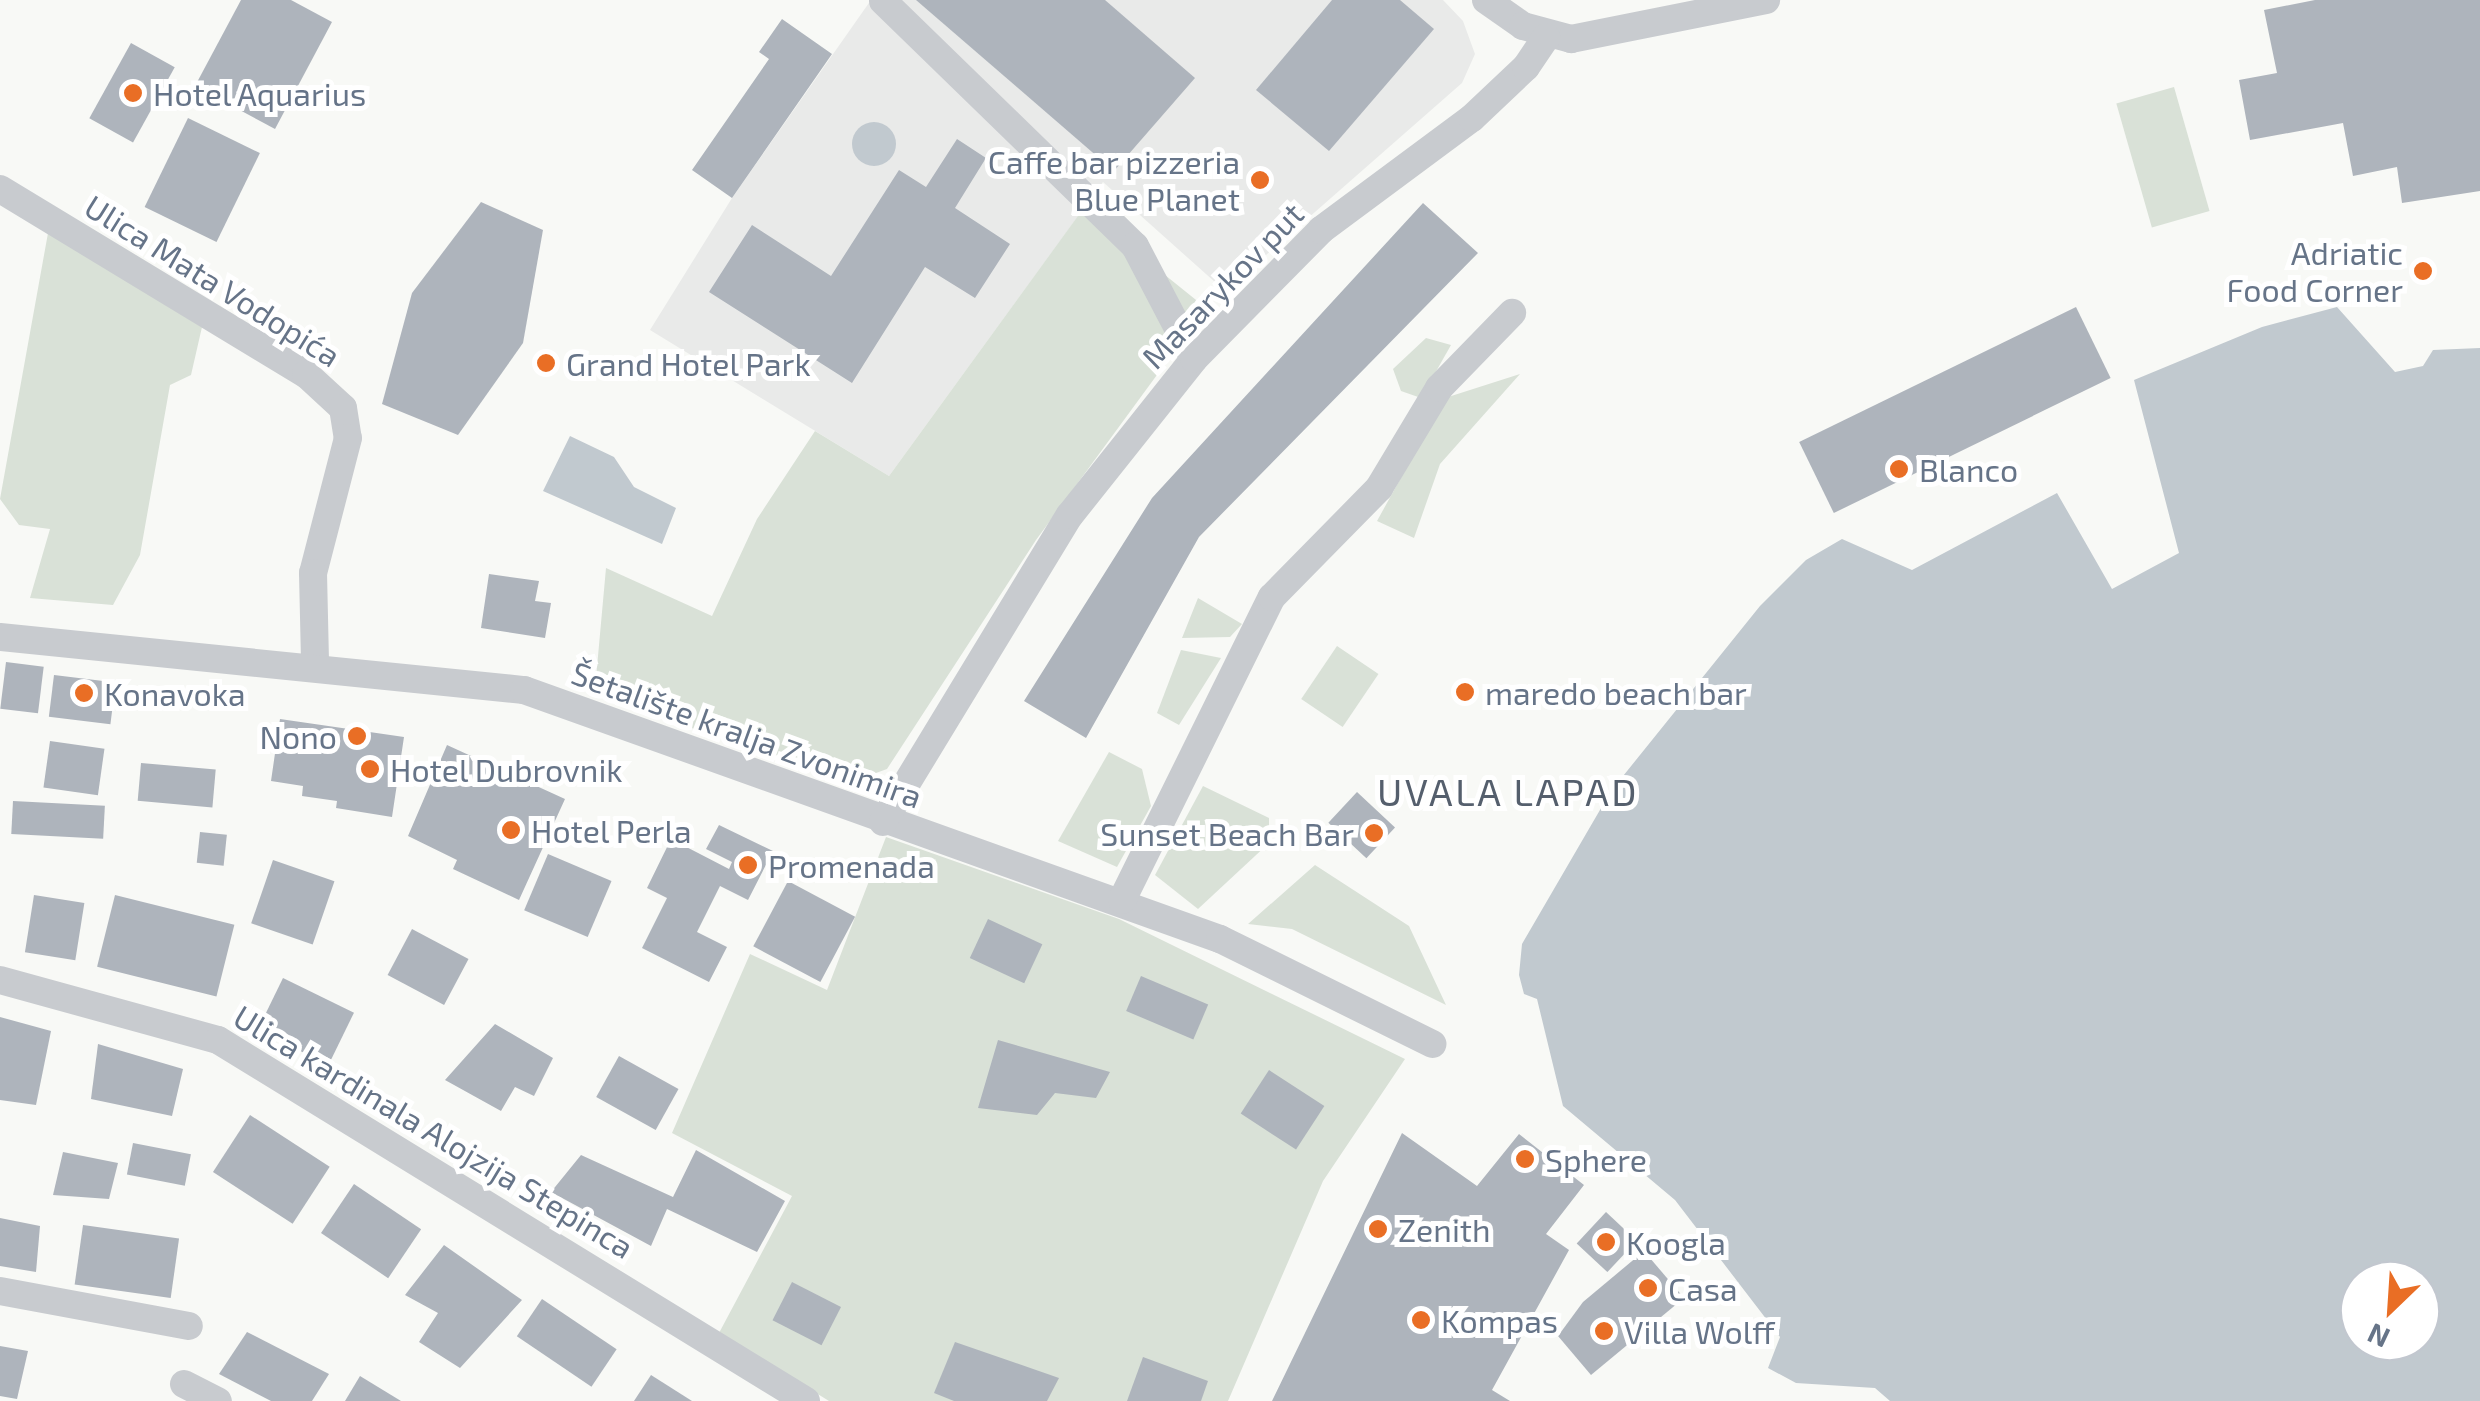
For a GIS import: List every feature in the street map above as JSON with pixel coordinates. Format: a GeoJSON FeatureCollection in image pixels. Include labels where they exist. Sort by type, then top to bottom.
{"type":"FeatureCollection","features":[{"type":"Feature","properties":{"kind":"street"},"geometry":{"type":"LineString","coordinates":[[1486,0],[1546,37],[1601,36],[1766,0]]}},
{"type":"Feature","properties":{"kind":"street"},"geometry":{"type":"LineString","coordinates":[[883,1],[1136,246],[1194,359]]}},
{"type":"Feature","properties":{"kind":"street","name":"Masarykov put"},"geometry":{"type":"LineString","coordinates":[[883,822],[1020,590],[1116,452],[1194,359],[1321,230],[1472,118],[1526,67],[1546,37]]}},
{"type":"Feature","properties":{"kind":"street","name":"Ulica Mata Vodopića"},"geometry":{"type":"LineString","coordinates":[[0,190],[332,393],[343,408],[348,438],[313,573],[315,664]]}},
{"type":"Feature","properties":{"kind":"street"},"geometry":{"type":"LineString","coordinates":[[1122,900],[1272,597],[1379,488],[1440,388],[1512,312]]}},
{"type":"Feature","properties":{"kind":"street","name":"Šetalište kralja Zvonimira"},"geometry":{"type":"LineString","coordinates":[[0,636],[315,664],[524,690],[883,822],[1122,900],[1270,962],[1432,1044]]}},
{"type":"Feature","properties":{"kind":"street","name":"Ulica kardinala Alojzija Stepinca"},"geometry":{"type":"LineString","coordinates":[[0,980],[218,1040],[806,1401]]}},
{"type":"Feature","properties":{"kind":"street"},"geometry":{"type":"LineString","coordinates":[[0,1292],[188,1326]]}},
{"type":"Feature","properties":{"kind":"street"},"geometry":{"type":"LineString","coordinates":[[184,1384],[218,1401]]}},
{"type":"Feature","properties":{"kind":"shaded area"},"geometry":{"type":"Polygon","coordinates":[[[871,0],[1443,0],[1463,21],[1475,54],[1462,83],[1225,291],[1103,182],[889,476],[650,330],[732,198],[871,0]]]}},
{"type":"Feature","properties":{"kind":"shaded area"},"geometry":{"type":"Polygon","coordinates":[[[2174,87],[2210,211],[2152,228],[2116,104],[2174,87]]]}},
{"type":"Feature","properties":{"kind":"shaded area"},"geometry":{"type":"Polygon","coordinates":[[[874,122],[889,129],[896,144],[889,159],[874,166],[859,159],[852,144],[859,129],[874,122]]]}},
{"type":"Feature","properties":{"kind":"shaded area"},"geometry":{"type":"Polygon","coordinates":[[[1083,209],[1206,308],[1036,540],[887,769],[851,782],[603,698],[604,693],[595,689],[606,568],[712,616],[757,519],[815,431],[889,476],[1083,209]]]}},
{"type":"Feature","properties":{"kind":"shaded area"},"geometry":{"type":"Polygon","coordinates":[[[48,233],[202,327],[191,375],[170,385],[140,555],[113,605],[30,598],[50,529],[19,525],[0,499],[48,233]]]}},
{"type":"Feature","properties":{"kind":"shaded area"},"geometry":{"type":"Polygon","coordinates":[[[2337,307],[2395,372],[2423,366],[2433,350],[2480,348],[2480,1401],[1890,1401],[1875,1388],[1796,1383],[1768,1368],[1780,1337],[1675,1200],[1563,1106],[1537,999],[1524,994],[1519,975],[1522,944],[1611,791],[1760,606],[1806,560],[1842,539],[1912,570],[2057,493],[2112,589],[2179,553],[2134,380],[2262,327],[2337,307]]]}},
{"type":"Feature","properties":{"kind":"shaded area"},"geometry":{"type":"Polygon","coordinates":[[[1426,338],[1451,345],[1421,398],[1401,391],[1393,369],[1426,338]]]}},
{"type":"Feature","properties":{"kind":"shaded area"},"geometry":{"type":"Polygon","coordinates":[[[1520,374],[1440,464],[1414,538],[1377,521],[1445,398],[1520,374]]]}},
{"type":"Feature","properties":{"kind":"shaded area"},"geometry":{"type":"Polygon","coordinates":[[[570,436],[614,457],[634,487],[676,508],[662,544],[543,491],[570,436]]]}},
{"type":"Feature","properties":{"kind":"shaded area"},"geometry":{"type":"Polygon","coordinates":[[[1198,598],[1242,624],[1230,637],[1182,638],[1198,598]]]}},
{"type":"Feature","properties":{"kind":"shaded area"},"geometry":{"type":"Polygon","coordinates":[[[1337,646],[1378,674],[1343,727],[1301,699],[1337,646]]]}},
{"type":"Feature","properties":{"kind":"shaded area"},"geometry":{"type":"Polygon","coordinates":[[[1181,650],[1221,658],[1179,725],[1157,713],[1181,650]]]}},
{"type":"Feature","properties":{"kind":"shaded area"},"geometry":{"type":"Polygon","coordinates":[[[1109,752],[1142,769],[1151,806],[1117,867],[1058,841],[1109,752]]]}},
{"type":"Feature","properties":{"kind":"shaded area"},"geometry":{"type":"Polygon","coordinates":[[[1203,786],[1269,818],[1269,843],[1198,909],[1155,875],[1203,786]]]}},
{"type":"Feature","properties":{"kind":"shaded area"},"geometry":{"type":"Polygon","coordinates":[[[886,837],[1119,919],[1405,1059],[1323,1181],[1228,1401],[829,1401],[719,1333],[792,1196],[672,1133],[750,954],[827,990],[886,837]]]}},
{"type":"Feature","properties":{"kind":"shaded area"},"geometry":{"type":"Polygon","coordinates":[[[1315,865],[1409,926],[1446,1005],[1292,929],[1248,924],[1315,865]]]}},
{"type":"Feature","properties":{"kind":"building"},"geometry":{"type":"Polygon","coordinates":[[[241,0],[291,0],[332,22],[275,129],[195,86],[241,0]]]}},
{"type":"Feature","properties":{"kind":"building"},"geometry":{"type":"Polygon","coordinates":[[[916,0],[1105,0],[1195,78],[1114,171],[916,0]]]}},
{"type":"Feature","properties":{"kind":"building"},"geometry":{"type":"Polygon","coordinates":[[[1332,0],[1400,0],[1434,29],[1329,151],[1256,90],[1332,0]]]}},
{"type":"Feature","properties":{"kind":"building"},"geometry":{"type":"Polygon","coordinates":[[[2315,0],[2480,0],[2480,191],[2402,203],[2397,167],[2353,176],[2343,123],[2250,140],[2239,80],[2277,73],[2264,10],[2315,0]]]}},
{"type":"Feature","properties":{"kind":"building"},"geometry":{"type":"Polygon","coordinates":[[[782,19],[832,54],[732,198],[692,170],[769,59],[759,52],[782,19]]]}},
{"type":"Feature","properties":{"kind":"building","name":"Hotel Aquarius"},"geometry":{"type":"Polygon","coordinates":[[[131,43],[175,67],[133,142],[89,118],[131,43]]]}},
{"type":"Feature","properties":{"kind":"building"},"geometry":{"type":"Polygon","coordinates":[[[188,118],[260,153],[217,242],[145,207],[188,118]]]}},
{"type":"Feature","properties":{"kind":"building"},"geometry":{"type":"Polygon","coordinates":[[[957,139],[986,158],[955,208],[1010,244],[975,298],[925,267],[852,383],[709,292],[752,225],[831,276],[899,170],[926,187],[957,139]]]}},
{"type":"Feature","properties":{"kind":"building"},"geometry":{"type":"Polygon","coordinates":[[[481,202],[543,230],[523,343],[458,435],[382,404],[412,293],[481,202]]]}},
{"type":"Feature","properties":{"kind":"building"},"geometry":{"type":"Polygon","coordinates":[[[1423,203],[1478,253],[1199,537],[1086,738],[1024,701],[1152,498],[1423,203]]]}},
{"type":"Feature","properties":{"kind":"building"},"geometry":{"type":"Polygon","coordinates":[[[2076,307],[2111,378],[1834,513],[1799,442],[2076,307]]]}},
{"type":"Feature","properties":{"kind":"building"},"geometry":{"type":"Polygon","coordinates":[[[489,574],[539,581],[535,601],[551,603],[545,638],[481,628],[489,574]]]}},
{"type":"Feature","properties":{"kind":"building"},"geometry":{"type":"Polygon","coordinates":[[[6,662],[44,667],[38,713],[0,709],[6,662]]]}},
{"type":"Feature","properties":{"kind":"building"},"geometry":{"type":"Polygon","coordinates":[[[54,675],[116,683],[110,724],[49,717],[54,675]]]}},
{"type":"Feature","properties":{"kind":"building"},"geometry":{"type":"Polygon","coordinates":[[[280,719],[404,737],[392,817],[336,808],[337,801],[302,796],[303,786],[271,781],[280,719]]]}},
{"type":"Feature","properties":{"kind":"building"},"geometry":{"type":"Polygon","coordinates":[[[50,741],[104,749],[98,795],[43,788],[50,741]]]}},
{"type":"Feature","properties":{"kind":"building"},"geometry":{"type":"Polygon","coordinates":[[[447,745],[565,799],[519,900],[453,869],[457,860],[408,836],[447,745]]]}},
{"type":"Feature","properties":{"kind":"building"},"geometry":{"type":"Polygon","coordinates":[[[141,763],[216,770],[212,807],[138,801],[141,763]]]}},
{"type":"Feature","properties":{"kind":"building"},"geometry":{"type":"Polygon","coordinates":[[[1357,792],[1395,827],[1366,858],[1328,823],[1357,792]]]}},
{"type":"Feature","properties":{"kind":"building"},"geometry":{"type":"Polygon","coordinates":[[[13,801],[105,806],[103,839],[11,834],[13,801]]]}},
{"type":"Feature","properties":{"kind":"building"},"geometry":{"type":"Polygon","coordinates":[[[719,825],[773,851],[748,900],[720,886],[697,932],[727,947],[709,982],[642,948],[667,898],[647,888],[671,839],[729,869],[732,862],[706,849],[719,825]]]}},
{"type":"Feature","properties":{"kind":"building"},"geometry":{"type":"Polygon","coordinates":[[[200,832],[227,835],[224,866],[197,863],[200,832]]]}},
{"type":"Feature","properties":{"kind":"building"},"geometry":{"type":"Polygon","coordinates":[[[548,854],[612,881],[588,937],[524,910],[548,854]]]}},
{"type":"Feature","properties":{"kind":"building"},"geometry":{"type":"Polygon","coordinates":[[[273,860],[334,881],[313,945],[251,923],[273,860]]]}},
{"type":"Feature","properties":{"kind":"building"},"geometry":{"type":"Polygon","coordinates":[[[788,881],[855,917],[820,982],[753,946],[788,881]]]}},
{"type":"Feature","properties":{"kind":"building"},"geometry":{"type":"Polygon","coordinates":[[[34,895],[84,903],[75,960],[25,952],[34,895]]]}},
{"type":"Feature","properties":{"kind":"building"},"geometry":{"type":"Polygon","coordinates":[[[115,895],[234,925],[216,997],[97,967],[115,895]]]}},
{"type":"Feature","properties":{"kind":"building"},"geometry":{"type":"Polygon","coordinates":[[[988,919],[1042,944],[1024,983],[970,958],[988,919]]]}},
{"type":"Feature","properties":{"kind":"building"},"geometry":{"type":"Polygon","coordinates":[[[412,929],[469,959],[444,1005],[388,975],[412,929]]]}},
{"type":"Feature","properties":{"kind":"building"},"geometry":{"type":"Polygon","coordinates":[[[1141,976],[1208,1005],[1193,1040],[1126,1011],[1141,976]]]}},
{"type":"Feature","properties":{"kind":"building"},"geometry":{"type":"Polygon","coordinates":[[[283,978],[354,1013],[329,1065],[258,1030],[283,978]]]}},
{"type":"Feature","properties":{"kind":"building"},"geometry":{"type":"Polygon","coordinates":[[[0,1017],[51,1031],[36,1105],[0,1100],[0,1017]]]}},
{"type":"Feature","properties":{"kind":"building"},"geometry":{"type":"Polygon","coordinates":[[[495,1024],[553,1058],[534,1096],[515,1087],[501,1111],[445,1080],[495,1024]]]}},
{"type":"Feature","properties":{"kind":"building"},"geometry":{"type":"Polygon","coordinates":[[[998,1040],[1110,1072],[1096,1098],[1055,1093],[1037,1115],[978,1108],[998,1040]]]}},
{"type":"Feature","properties":{"kind":"building"},"geometry":{"type":"Polygon","coordinates":[[[98,1044],[183,1069],[172,1116],[91,1099],[98,1044]]]}},
{"type":"Feature","properties":{"kind":"building"},"geometry":{"type":"Polygon","coordinates":[[[619,1056],[678,1089],[656,1130],[596,1097],[619,1056]]]}},
{"type":"Feature","properties":{"kind":"building"},"geometry":{"type":"Polygon","coordinates":[[[1269,1070],[1324,1106],[1296,1150],[1241,1114],[1269,1070]]]}},
{"type":"Feature","properties":{"kind":"building"},"geometry":{"type":"Polygon","coordinates":[[[250,1115],[330,1167],[293,1224],[213,1172],[250,1115]]]}},
{"type":"Feature","properties":{"kind":"building","name":"Kompas"},"geometry":{"type":"Polygon","coordinates":[[[1402,1133],[1477,1186],[1519,1134],[1584,1185],[1546,1234],[1569,1250],[1492,1390],[1510,1401],[1272,1401],[1402,1133]]]}},
{"type":"Feature","properties":{"kind":"building"},"geometry":{"type":"Polygon","coordinates":[[[133,1143],[191,1154],[185,1186],[127,1174],[133,1143]]]}},
{"type":"Feature","properties":{"kind":"building"},"geometry":{"type":"Polygon","coordinates":[[[696,1150],[785,1201],[757,1252],[667,1209],[651,1246],[551,1192],[581,1155],[673,1197],[696,1150]]]}},
{"type":"Feature","properties":{"kind":"building"},"geometry":{"type":"Polygon","coordinates":[[[63,1152],[118,1163],[109,1199],[53,1195],[63,1152]]]}},
{"type":"Feature","properties":{"kind":"building"},"geometry":{"type":"Polygon","coordinates":[[[354,1184],[421,1229],[388,1278],[321,1233],[354,1184]]]}},
{"type":"Feature","properties":{"kind":"building","name":"Koogla"},"geometry":{"type":"Polygon","coordinates":[[[1606,1212],[1637,1241],[1607,1272],[1577,1243],[1606,1212]]]}},
{"type":"Feature","properties":{"kind":"building"},"geometry":{"type":"Polygon","coordinates":[[[0,1218],[40,1226],[36,1272],[0,1266],[0,1218]]]}},
{"type":"Feature","properties":{"kind":"building"},"geometry":{"type":"Polygon","coordinates":[[[83,1225],[179,1238],[171,1298],[75,1284],[83,1225]]]}},
{"type":"Feature","properties":{"kind":"building"},"geometry":{"type":"Polygon","coordinates":[[[444,1245],[522,1300],[460,1368],[419,1342],[438,1313],[405,1295],[444,1245]]]}},
{"type":"Feature","properties":{"kind":"building","name":"Villa Wolff"},"geometry":{"type":"Polygon","coordinates":[[[1644,1251],[1684,1298],[1591,1375],[1558,1336],[1583,1302],[1644,1251]]]}},
{"type":"Feature","properties":{"kind":"building"},"geometry":{"type":"Polygon","coordinates":[[[792,1282],[841,1307],[821,1345],[772,1320],[792,1282]]]}},
{"type":"Feature","properties":{"kind":"building"},"geometry":{"type":"Polygon","coordinates":[[[542,1299],[617,1349],[591,1387],[517,1336],[542,1299]]]}},
{"type":"Feature","properties":{"kind":"building"},"geometry":{"type":"Polygon","coordinates":[[[247,1332],[329,1374],[312,1401],[271,1401],[219,1374],[247,1332]]]}},
{"type":"Feature","properties":{"kind":"building"},"geometry":{"type":"Polygon","coordinates":[[[955,1342],[1059,1378],[1047,1401],[954,1401],[934,1393],[955,1342]]]}},
{"type":"Feature","properties":{"kind":"building"},"geometry":{"type":"Polygon","coordinates":[[[0,1346],[28,1351],[17,1399],[0,1396],[0,1346]]]}},
{"type":"Feature","properties":{"kind":"building"},"geometry":{"type":"Polygon","coordinates":[[[1143,1357],[1208,1381],[1201,1401],[1127,1401],[1143,1357]]]}},
{"type":"Feature","properties":{"kind":"building"},"geometry":{"type":"Polygon","coordinates":[[[651,1375],[692,1401],[634,1401],[651,1375]]]}},
{"type":"Feature","properties":{"kind":"building"},"geometry":{"type":"Polygon","coordinates":[[[360,1376],[401,1401],[345,1401],[360,1376]]]}},
{"type":"Feature","properties":{"kind":"place","name":"Hotel Aquarius"},"geometry":{"type":"Point","coordinates":[133,93]}},
{"type":"Feature","properties":{"kind":"place","name":"Caffe bar pizzeria Blue Planet"},"geometry":{"type":"Point","coordinates":[1260,180]}},
{"type":"Feature","properties":{"kind":"place","name":"Adriatic Food Corner"},"geometry":{"type":"Point","coordinates":[2423,271]}},
{"type":"Feature","properties":{"kind":"place","name":"Grand Hotel Park"},"geometry":{"type":"Point","coordinates":[546,363]}},
{"type":"Feature","properties":{"kind":"place","name":"Blanco"},"geometry":{"type":"Point","coordinates":[1899,469]}},
{"type":"Feature","properties":{"kind":"place","name":"maredo beach bar"},"geometry":{"type":"Point","coordinates":[1465,692]}},
{"type":"Feature","properties":{"kind":"place","name":"Konavoka"},"geometry":{"type":"Point","coordinates":[84,693]}},
{"type":"Feature","properties":{"kind":"place","name":"Nono"},"geometry":{"type":"Point","coordinates":[357,736]}},
{"type":"Feature","properties":{"kind":"place","name":"Hotel Dubrovnik"},"geometry":{"type":"Point","coordinates":[370,769]}},
{"type":"Feature","properties":{"kind":"place","name":"Hotel Perla"},"geometry":{"type":"Point","coordinates":[511,830]}},
{"type":"Feature","properties":{"kind":"place","name":"Sunset Beach Bar"},"geometry":{"type":"Point","coordinates":[1374,833]}},
{"type":"Feature","properties":{"kind":"place","name":"Promenada"},"geometry":{"type":"Point","coordinates":[748,865]}},
{"type":"Feature","properties":{"kind":"place","name":"Sphere"},"geometry":{"type":"Point","coordinates":[1525,1159]}},
{"type":"Feature","properties":{"kind":"place","name":"Zenith"},"geometry":{"type":"Point","coordinates":[1378,1229]}},
{"type":"Feature","properties":{"kind":"place","name":"Koogla"},"geometry":{"type":"Point","coordinates":[1606,1242]}},
{"type":"Feature","properties":{"kind":"place","name":"Casa"},"geometry":{"type":"Point","coordinates":[1648,1288]}},
{"type":"Feature","properties":{"kind":"place","name":"Kompas"},"geometry":{"type":"Point","coordinates":[1421,1320]}},
{"type":"Feature","properties":{"kind":"place","name":"Villa Wolff"},"geometry":{"type":"Point","coordinates":[1604,1331]}},
{"type":"Feature","properties":{"kind":"district","name":"UVALA LAPAD"},"geometry":{"type":"Point","coordinates":[1508,792]}}]}
